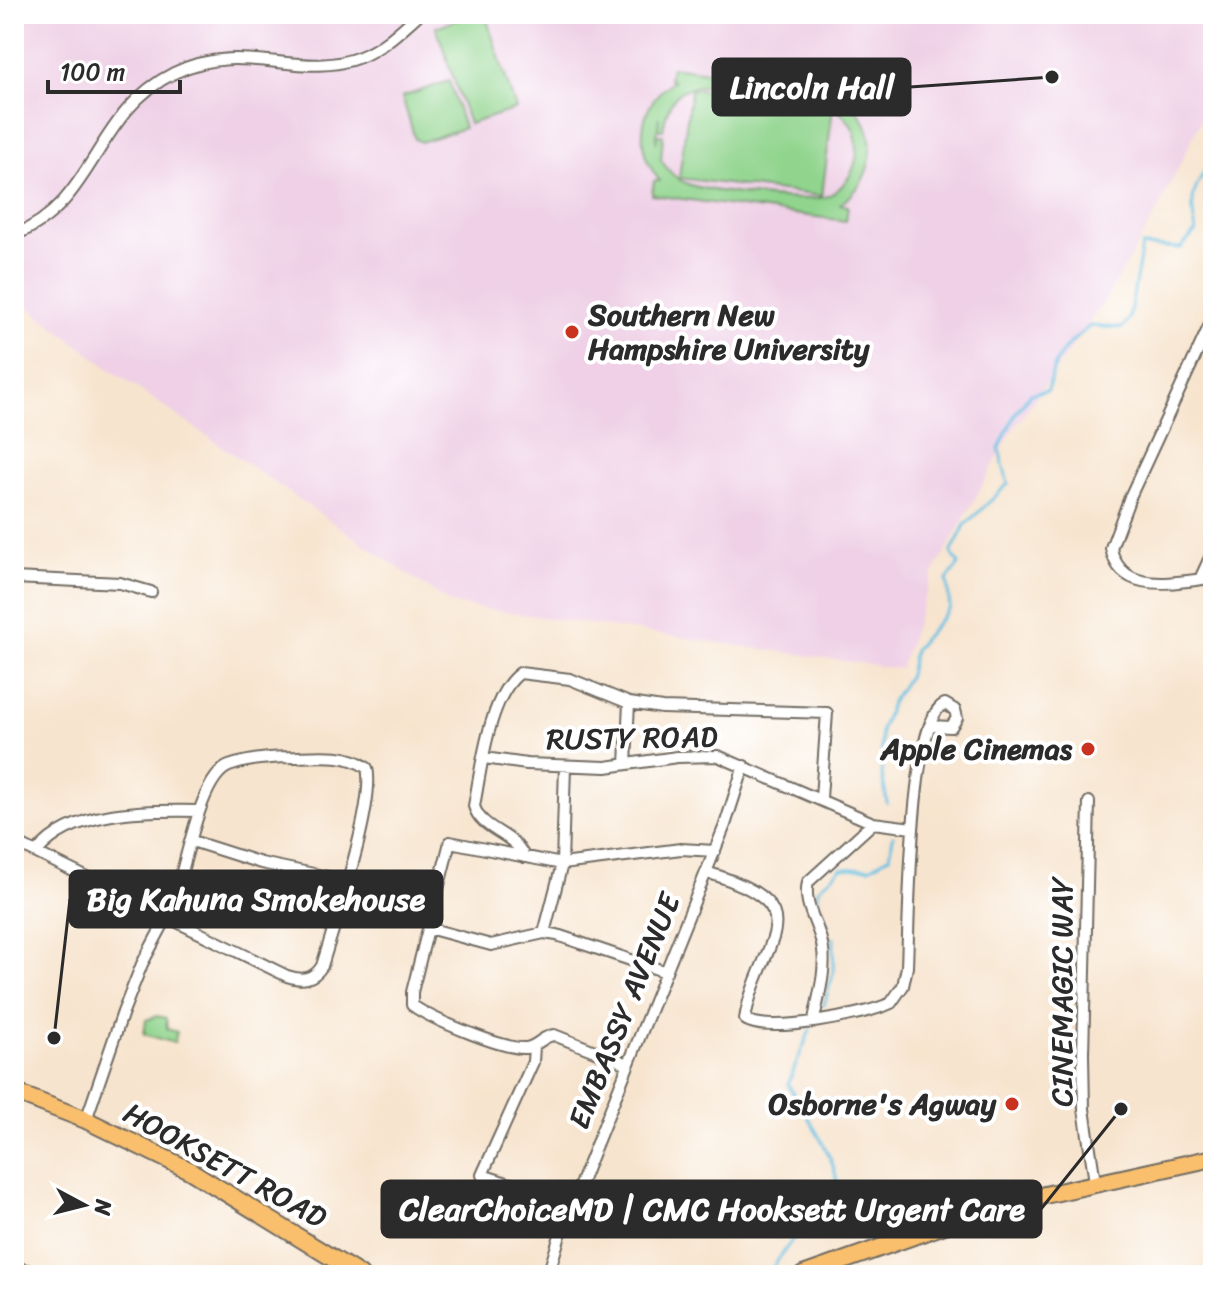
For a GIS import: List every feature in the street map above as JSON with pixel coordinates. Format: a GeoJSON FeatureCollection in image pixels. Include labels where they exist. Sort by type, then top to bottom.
{"type":"FeatureCollection","features":[{"type":"Feature","properties":{"kind":"main road","name":"HOOKSETT ROAD"},"geometry":{"type":"LineString","coordinates":[[14,1092],[86,1120],[189,1170],[360,1275]]}},
{"type":"Feature","properties":{"kind":"main road"},"geometry":{"type":"LineString","coordinates":[[803,1275],[1004,1204],[1213,1158]]}},
{"type":"Feature","properties":{"kind":"main road"},"geometry":{"type":"LineString","coordinates":[[14,1269],[38,1275]]}},
{"type":"Feature","properties":{"kind":"street"},"geometry":{"type":"LineString","coordinates":[[14,235],[38,224],[62,205],[117,119],[128,106],[165,78],[190,67],[229,57],[315,65],[341,63],[381,46],[419,14]]}},
{"type":"Feature","properties":{"kind":"street"},"geometry":{"type":"LineString","coordinates":[[1213,318],[1130,497],[1111,548],[1119,568],[1135,581],[1213,578]]}},
{"type":"Feature","properties":{"kind":"street"},"geometry":{"type":"LineString","coordinates":[[1200,579],[1213,551]]}},
{"type":"Feature","properties":{"kind":"street"},"geometry":{"type":"LineString","coordinates":[[14,578],[120,583],[151,592]]}},
{"type":"Feature","properties":{"kind":"street"},"geometry":{"type":"LineString","coordinates":[[524,857],[517,844],[477,816],[474,806],[498,706],[506,687],[520,673],[570,679],[629,703],[662,708],[827,713],[821,798]]}},
{"type":"Feature","properties":{"kind":"street"},"geometry":{"type":"LineString","coordinates":[[626,764],[629,703]]}},
{"type":"Feature","properties":{"kind":"street"},"geometry":{"type":"LineString","coordinates":[[706,872],[751,887],[766,901],[775,919],[774,940],[745,1019],[761,1027],[782,1027],[891,1003],[903,986],[910,915],[912,828],[931,726]]}},
{"type":"Feature","properties":{"kind":"street"},"geometry":{"type":"LineString","coordinates":[[14,842],[37,852],[167,917],[287,976],[307,979],[316,975],[322,966],[347,881],[369,788],[367,768],[359,762],[339,757],[309,756],[228,766],[206,788],[167,917],[128,1000],[86,1120]]}},
{"type":"Feature","properties":{"kind":"street","name":"RUSTY ROAD"},"geometry":{"type":"LineString","coordinates":[[484,758],[565,766],[707,756],[744,766],[873,823],[912,828]]}},
{"type":"Feature","properties":{"kind":"street"},"geometry":{"type":"LineString","coordinates":[[544,933],[562,864],[565,766]]}},
{"type":"Feature","properties":{"kind":"street","name":"EMBASSY AVENUE"},"geometry":{"type":"LineString","coordinates":[[548,1275],[572,1204],[715,851],[744,766]]}},
{"type":"Feature","properties":{"kind":"street","name":"CINEMAGIC WAY"},"geometry":{"type":"LineString","coordinates":[[1089,802],[1083,1068],[1084,1109],[1095,1182]]}},
{"type":"Feature","properties":{"kind":"street"},"geometry":{"type":"LineString","coordinates":[[37,852],[45,842],[79,820],[199,811]]}},
{"type":"Feature","properties":{"kind":"street"},"geometry":{"type":"LineString","coordinates":[[814,1020],[823,971],[823,951],[807,902],[808,882],[873,823]]}},
{"type":"Feature","properties":{"kind":"street"},"geometry":{"type":"LineString","coordinates":[[192,841],[261,863],[347,881]]}},
{"type":"Feature","properties":{"kind":"street"},"geometry":{"type":"LineString","coordinates":[[628,1064],[554,1035],[545,1037],[534,1046],[521,1048],[412,1005],[450,842],[562,864],[681,849],[715,851]]}},
{"type":"Feature","properties":{"kind":"street"},"geometry":{"type":"LineString","coordinates":[[428,928],[491,945],[544,933],[666,972]]}},
{"type":"Feature","properties":{"kind":"street"},"geometry":{"type":"LineString","coordinates":[[534,1046],[533,1062],[482,1175],[572,1204]]}},
{"type":"Feature","properties":{"kind":"shaded area","name":"Southern New Hampshire University"},"geometry":{"type":"Polygon","coordinates":[[[14,14],[1213,14],[1213,95],[1158,210],[1108,296],[1014,428],[933,574],[900,669],[451,604],[108,368],[14,296],[14,14]]]}},
{"type":"Feature","properties":{"kind":"green space"},"geometry":{"type":"Polygon","coordinates":[[[485,14],[516,109],[469,124],[436,27],[485,14]]]}},
{"type":"Feature","properties":{"kind":"green space"},"geometry":{"type":"Polygon","coordinates":[[[671,67],[851,91],[854,105],[866,125],[871,147],[863,179],[840,204],[848,206],[846,221],[652,195],[654,181],[660,181],[646,155],[643,128],[652,102],[673,81],[669,80],[671,67]],[[713,86],[691,88],[676,95],[668,109],[663,130],[658,130],[659,117],[656,143],[658,135],[663,135],[661,160],[673,175],[699,187],[781,198],[828,196],[844,184],[852,172],[857,152],[854,130],[843,115],[825,103],[803,96],[713,86]]]}},
{"type":"Feature","properties":{"kind":"green space"},"geometry":{"type":"Polygon","coordinates":[[[449,81],[464,128],[421,142],[415,139],[402,97],[449,81]]]}},
{"type":"Feature","properties":{"kind":"green space"},"geometry":{"type":"Polygon","coordinates":[[[691,89],[833,107],[822,196],[679,178],[691,89]]]}},
{"type":"Feature","properties":{"kind":"green space"},"geometry":{"type":"Polygon","coordinates":[[[157,1016],[166,1018],[167,1029],[177,1032],[174,1043],[144,1034],[146,1020],[157,1016]]]}},
{"type":"Feature","properties":{"kind":"waterway"},"geometry":{"type":"LineString","coordinates":[[887,803],[882,774],[881,731],[891,703],[909,675],[914,650],[950,608],[947,580],[959,564],[951,553],[965,525],[1008,484],[999,449],[1015,414],[1030,394],[1048,390],[1057,360],[1081,333],[1090,326],[1122,328],[1129,319],[1142,246],[1181,248],[1196,231],[1194,193],[1213,158]]}},
{"type":"Feature","properties":{"kind":"waterway"},"geometry":{"type":"LineString","coordinates":[[828,925],[818,906],[818,889],[841,868],[870,868],[890,856],[893,836]]}},
{"type":"Feature","properties":{"kind":"waterway"},"geometry":{"type":"LineString","coordinates":[[824,1005],[833,974],[834,938]]}},
{"type":"Feature","properties":{"kind":"waterway"},"geometry":{"type":"LineString","coordinates":[[773,1267],[795,1236],[838,1203],[835,1172],[829,1157],[788,1084],[810,1030]]}},
{"type":"Feature","properties":{"kind":"place","name":"Lincoln Hall"},"geometry":{"type":"Point","coordinates":[1052,77]}},
{"type":"Feature","properties":{"kind":"place","name":"Southern New Hampshire University"},"geometry":{"type":"Point","coordinates":[572,332]}},
{"type":"Feature","properties":{"kind":"place","name":"Apple Cinemas"},"geometry":{"type":"Point","coordinates":[1088,749]}},
{"type":"Feature","properties":{"kind":"place","name":"Big Kahuna Smokehouse"},"geometry":{"type":"Point","coordinates":[54,1038]}},
{"type":"Feature","properties":{"kind":"place","name":"Osborne's Agway"},"geometry":{"type":"Point","coordinates":[1012,1104]}},
{"type":"Feature","properties":{"kind":"place","name":"ClearChoiceMD | CMC Hooksett Urgent Care"},"geometry":{"type":"Point","coordinates":[1121,1109]}}]}
